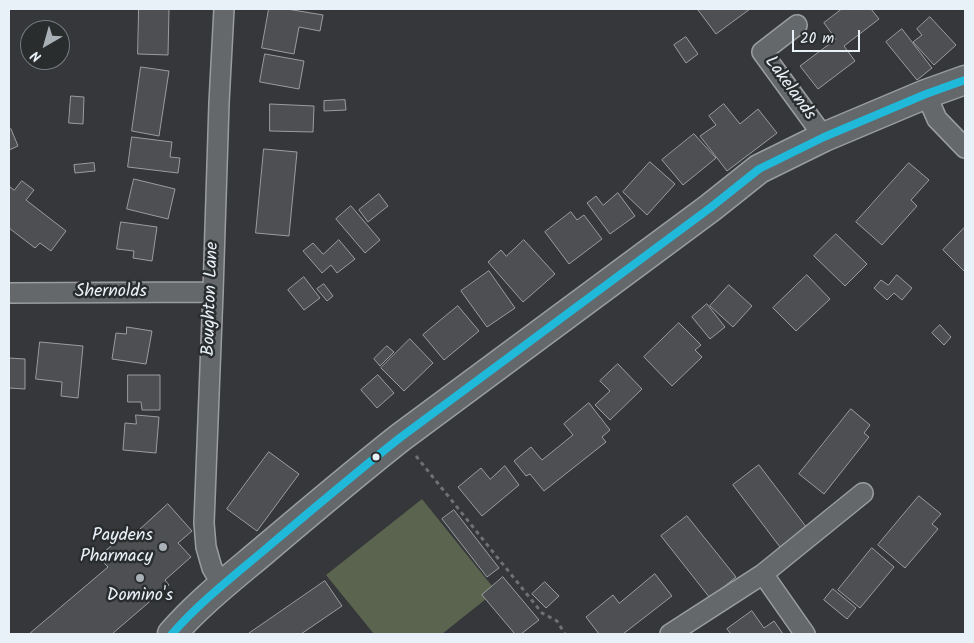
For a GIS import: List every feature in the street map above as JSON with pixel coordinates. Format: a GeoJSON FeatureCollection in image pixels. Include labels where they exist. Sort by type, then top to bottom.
{"type":"FeatureCollection","features":[{"type":"Feature","properties":{"kind":"highway"},"geometry":{"type":"LineString","coordinates":[[172,634],[222,585],[369,462],[759,170],[824,137],[926,94],[965,80]]}},
{"type":"Feature","properties":{"kind":"street","name":"Boughton Lane"},"geometry":{"type":"LineString","coordinates":[[222,585],[212,568],[205,541],[204,523],[224,9]]}},
{"type":"Feature","properties":{"kind":"street","name":"Lakelands"},"geometry":{"type":"LineString","coordinates":[[797,25],[762,52],[824,137]]}},
{"type":"Feature","properties":{"kind":"street"},"geometry":{"type":"LineString","coordinates":[[926,94],[937,119],[965,148]]}},
{"type":"Feature","properties":{"kind":"street","name":"Shernolds"},"geometry":{"type":"LineString","coordinates":[[9,293],[213,292]]}},
{"type":"Feature","properties":{"kind":"street"},"geometry":{"type":"LineString","coordinates":[[670,634],[763,574],[863,493]]}},
{"type":"Feature","properties":{"kind":"street"},"geometry":{"type":"LineString","coordinates":[[763,574],[805,634]]}},
{"type":"Feature","properties":{"kind":"path"},"geometry":{"type":"LineString","coordinates":[[401,437],[542,613],[557,621],[565,634]]}},
{"type":"Feature","properties":{"kind":"green space"},"geometry":{"type":"Polygon","coordinates":[[[422,499],[496,591],[442,634],[374,634],[326,575],[422,499]]]}},
{"type":"Feature","properties":{"kind":"building"},"geometry":{"type":"Polygon","coordinates":[[[139,9],[169,9],[168,55],[138,54],[139,9]]]}},
{"type":"Feature","properties":{"kind":"building"},"geometry":{"type":"Polygon","coordinates":[[[269,9],[287,9],[323,15],[320,31],[299,27],[294,54],[262,48],[269,9]]]}},
{"type":"Feature","properties":{"kind":"building"},"geometry":{"type":"Polygon","coordinates":[[[699,9],[750,9],[716,34],[699,9]]]}},
{"type":"Feature","properties":{"kind":"building"},"geometry":{"type":"Polygon","coordinates":[[[842,9],[871,9],[879,19],[844,46],[855,61],[818,89],[800,66],[836,39],[824,23],[842,9]]]}},
{"type":"Feature","properties":{"kind":"building"},"geometry":{"type":"Polygon","coordinates":[[[930,17],[956,45],[934,65],[913,42],[922,35],[917,29],[930,17]]]}},
{"type":"Feature","properties":{"kind":"building"},"geometry":{"type":"Polygon","coordinates":[[[902,29],[932,68],[917,80],[886,42],[902,29]]]}},
{"type":"Feature","properties":{"kind":"building"},"geometry":{"type":"Polygon","coordinates":[[[686,37],[698,54],[686,63],[674,45],[686,37]]]}},
{"type":"Feature","properties":{"kind":"building"},"geometry":{"type":"Polygon","coordinates":[[[265,54],[304,61],[299,89],[260,82],[265,54]]]}},
{"type":"Feature","properties":{"kind":"building"},"geometry":{"type":"Polygon","coordinates":[[[141,67],[169,71],[159,136],[132,131],[141,67]]]}},
{"type":"Feature","properties":{"kind":"building"},"geometry":{"type":"Polygon","coordinates":[[[71,96],[84,97],[83,124],[69,123],[71,96]]]}},
{"type":"Feature","properties":{"kind":"building"},"geometry":{"type":"Polygon","coordinates":[[[345,100],[346,110],[324,111],[324,101],[345,100]]]}},
{"type":"Feature","properties":{"kind":"building"},"geometry":{"type":"Polygon","coordinates":[[[270,104],[314,106],[313,132],[270,131],[270,104]]]}},
{"type":"Feature","properties":{"kind":"building"},"geometry":{"type":"Polygon","coordinates":[[[724,104],[740,124],[758,109],[777,133],[727,171],[700,136],[716,125],[709,116],[724,104]]]}},
{"type":"Feature","properties":{"kind":"building"},"geometry":{"type":"Polygon","coordinates":[[[11,129],[18,146],[9,150],[9,130],[11,129]]]}},
{"type":"Feature","properties":{"kind":"building"},"geometry":{"type":"Polygon","coordinates":[[[694,134],[716,158],[683,185],[662,160],[694,134]]]}},
{"type":"Feature","properties":{"kind":"building"},"geometry":{"type":"Polygon","coordinates":[[[132,137],[172,142],[170,157],[180,158],[178,173],[128,167],[132,137]]]}},
{"type":"Feature","properties":{"kind":"building"},"geometry":{"type":"Polygon","coordinates":[[[264,149],[297,152],[289,236],[256,233],[264,149]]]}},
{"type":"Feature","properties":{"kind":"building"},"geometry":{"type":"Polygon","coordinates":[[[650,162],[675,184],[647,215],[623,192],[650,162]]]}},
{"type":"Feature","properties":{"kind":"building"},"geometry":{"type":"Polygon","coordinates":[[[94,163],[95,171],[75,173],[74,165],[94,163]]]}},
{"type":"Feature","properties":{"kind":"building"},"geometry":{"type":"Polygon","coordinates":[[[909,163],[929,180],[911,200],[917,206],[882,245],[856,222],[909,163]]]}},
{"type":"Feature","properties":{"kind":"building"},"geometry":{"type":"Polygon","coordinates":[[[134,179],[175,189],[168,219],[127,209],[134,179]]]}},
{"type":"Feature","properties":{"kind":"building"},"geometry":{"type":"Polygon","coordinates":[[[22,181],[34,190],[26,200],[66,231],[51,251],[40,243],[35,248],[9,228],[9,186],[14,190],[22,181]]]}},
{"type":"Feature","properties":{"kind":"building"},"geometry":{"type":"Polygon","coordinates":[[[618,193],[635,216],[610,234],[587,203],[596,196],[603,205],[618,193]]]}},
{"type":"Feature","properties":{"kind":"building"},"geometry":{"type":"Polygon","coordinates":[[[379,194],[388,206],[368,222],[359,210],[379,194]]]}},
{"type":"Feature","properties":{"kind":"building"},"geometry":{"type":"Polygon","coordinates":[[[351,206],[380,240],[365,253],[336,219],[351,206]]]}},
{"type":"Feature","properties":{"kind":"building"},"geometry":{"type":"Polygon","coordinates":[[[571,212],[577,220],[584,215],[602,239],[569,264],[545,232],[571,212]]]}},
{"type":"Feature","properties":{"kind":"building"},"geometry":{"type":"Polygon","coordinates":[[[121,222],[157,227],[152,261],[133,258],[134,251],[117,249],[121,222]]]}},
{"type":"Feature","properties":{"kind":"building"},"geometry":{"type":"Polygon","coordinates":[[[965,227],[965,272],[943,250],[965,227]]]}},
{"type":"Feature","properties":{"kind":"building"},"geometry":{"type":"Polygon","coordinates":[[[836,234],[867,264],[845,286],[814,256],[836,234]]]}},
{"type":"Feature","properties":{"kind":"building"},"geometry":{"type":"Polygon","coordinates":[[[339,240],[355,259],[337,273],[331,265],[322,273],[303,251],[313,243],[323,254],[339,240]]]}},
{"type":"Feature","properties":{"kind":"building"},"geometry":{"type":"Polygon","coordinates":[[[524,240],[555,274],[523,302],[488,262],[501,250],[506,256],[524,240]]]}},
{"type":"Feature","properties":{"kind":"building"},"geometry":{"type":"Polygon","coordinates":[[[489,271],[515,308],[487,327],[461,291],[489,271]]]}},
{"type":"Feature","properties":{"kind":"building"},"geometry":{"type":"Polygon","coordinates":[[[807,275],[830,299],[796,331],[773,308],[807,275]]]}},
{"type":"Feature","properties":{"kind":"building"},"geometry":{"type":"Polygon","coordinates":[[[897,275],[912,288],[902,300],[894,293],[887,300],[874,288],[881,280],[888,285],[897,275]]]}},
{"type":"Feature","properties":{"kind":"building"},"geometry":{"type":"Polygon","coordinates":[[[304,277],[320,298],[304,310],[288,290],[304,277]]]}},
{"type":"Feature","properties":{"kind":"building"},"geometry":{"type":"Polygon","coordinates":[[[324,284],[333,296],[327,301],[317,289],[324,284]]]}},
{"type":"Feature","properties":{"kind":"building"},"geometry":{"type":"Polygon","coordinates":[[[729,285],[752,306],[733,327],[710,306],[729,285]]]}},
{"type":"Feature","properties":{"kind":"building"},"geometry":{"type":"Polygon","coordinates":[[[707,304],[725,327],[710,339],[692,317],[707,304]]]}},
{"type":"Feature","properties":{"kind":"building"},"geometry":{"type":"Polygon","coordinates":[[[458,306],[479,331],[444,360],[423,335],[458,306]]]}},
{"type":"Feature","properties":{"kind":"building"},"geometry":{"type":"Polygon","coordinates":[[[679,323],[701,345],[695,350],[702,357],[672,386],[644,357],[679,323]]]}},
{"type":"Feature","properties":{"kind":"building"},"geometry":{"type":"Polygon","coordinates":[[[940,325],[951,337],[944,345],[932,333],[940,325]]]}},
{"type":"Feature","properties":{"kind":"building"},"geometry":{"type":"Polygon","coordinates":[[[127,327],[152,331],[146,364],[112,359],[116,333],[126,334],[127,327]]]}},
{"type":"Feature","properties":{"kind":"building"},"geometry":{"type":"Polygon","coordinates":[[[410,339],[433,363],[404,391],[381,368],[410,339]]]}},
{"type":"Feature","properties":{"kind":"building"},"geometry":{"type":"Polygon","coordinates":[[[40,342],[83,346],[78,398],[61,396],[62,382],[36,379],[40,342]]]}},
{"type":"Feature","properties":{"kind":"building"},"geometry":{"type":"Polygon","coordinates":[[[387,346],[394,352],[380,366],[374,359],[387,346]]]}},
{"type":"Feature","properties":{"kind":"building"},"geometry":{"type":"Polygon","coordinates":[[[9,358],[25,359],[25,389],[9,388],[9,358]]]}},
{"type":"Feature","properties":{"kind":"building"},"geometry":{"type":"Polygon","coordinates":[[[618,364],[642,389],[610,420],[595,405],[610,391],[600,381],[618,364]]]}},
{"type":"Feature","properties":{"kind":"building"},"geometry":{"type":"Polygon","coordinates":[[[128,375],[160,375],[160,410],[142,410],[141,402],[128,402],[128,375]]]}},
{"type":"Feature","properties":{"kind":"building"},"geometry":{"type":"Polygon","coordinates":[[[378,375],[394,393],[377,408],[361,390],[378,375]]]}},
{"type":"Feature","properties":{"kind":"building"},"geometry":{"type":"Polygon","coordinates":[[[589,403],[610,430],[602,437],[606,442],[544,491],[530,474],[526,476],[514,461],[531,447],[542,460],[573,435],[564,424],[589,403]]]}},
{"type":"Feature","properties":{"kind":"building"},"geometry":{"type":"Polygon","coordinates":[[[851,409],[870,425],[864,433],[869,437],[824,494],[799,474],[851,409]]]}},
{"type":"Feature","properties":{"kind":"building"},"geometry":{"type":"Polygon","coordinates":[[[136,415],[159,417],[156,453],[123,450],[125,423],[136,424],[136,415]]]}},
{"type":"Feature","properties":{"kind":"building"},"geometry":{"type":"Polygon","coordinates":[[[269,452],[299,474],[257,531],[227,509],[269,452]]]}},
{"type":"Feature","properties":{"kind":"building"},"geometry":{"type":"Polygon","coordinates":[[[759,465],[807,528],[780,547],[733,485],[759,465]]]}},
{"type":"Feature","properties":{"kind":"building"},"geometry":{"type":"Polygon","coordinates":[[[505,466],[519,485],[482,516],[458,487],[481,468],[490,479],[505,466]]]}},
{"type":"Feature","properties":{"kind":"building"},"geometry":{"type":"Polygon","coordinates":[[[919,496],[941,514],[932,524],[938,529],[905,568],[878,545],[919,496]]]}},
{"type":"Feature","properties":{"kind":"building"},"geometry":{"type":"Polygon","coordinates":[[[168,504],[192,531],[178,543],[191,557],[165,580],[169,585],[112,634],[29,634],[108,567],[98,557],[130,530],[134,534],[168,504]]]}},
{"type":"Feature","properties":{"kind":"building"},"geometry":{"type":"Polygon","coordinates":[[[454,510],[499,568],[487,577],[442,519],[454,510]]]}},
{"type":"Feature","properties":{"kind":"building"},"geometry":{"type":"Polygon","coordinates":[[[687,516],[736,577],[710,598],[661,536],[687,516]]]}},
{"type":"Feature","properties":{"kind":"building"},"geometry":{"type":"Polygon","coordinates":[[[872,548],[894,567],[860,608],[838,590],[872,548]]]}},
{"type":"Feature","properties":{"kind":"building"},"geometry":{"type":"Polygon","coordinates":[[[655,574],[672,596],[623,634],[599,634],[586,617],[613,595],[619,603],[655,574]]]}},
{"type":"Feature","properties":{"kind":"building"},"geometry":{"type":"Polygon","coordinates":[[[503,577],[539,620],[521,634],[515,634],[482,595],[503,577]]]}},
{"type":"Feature","properties":{"kind":"building"},"geometry":{"type":"Polygon","coordinates":[[[325,581],[342,606],[301,634],[248,634],[325,581]]]}},
{"type":"Feature","properties":{"kind":"building"},"geometry":{"type":"Polygon","coordinates":[[[545,582],[559,596],[546,608],[532,594],[545,582]]]}},
{"type":"Feature","properties":{"kind":"building"},"geometry":{"type":"Polygon","coordinates":[[[833,589],[856,608],[847,619],[824,600],[833,589]]]}},
{"type":"Feature","properties":{"kind":"building"},"geometry":{"type":"Polygon","coordinates":[[[752,611],[764,628],[774,621],[783,634],[731,634],[727,629],[752,611]]]}},
{"type":"Feature","properties":{"kind":"transit line"},"geometry":{"type":"LineString","coordinates":[[172,634],[227,581],[401,437],[710,208],[759,169],[824,137],[926,94],[965,80]]}},
{"type":"Feature","properties":{"kind":"place","name":"Paydens Pharmacy"},"geometry":{"type":"Point","coordinates":[163,547]}},
{"type":"Feature","properties":{"kind":"place","name":"Domino's"},"geometry":{"type":"Point","coordinates":[140,578]}}]}
